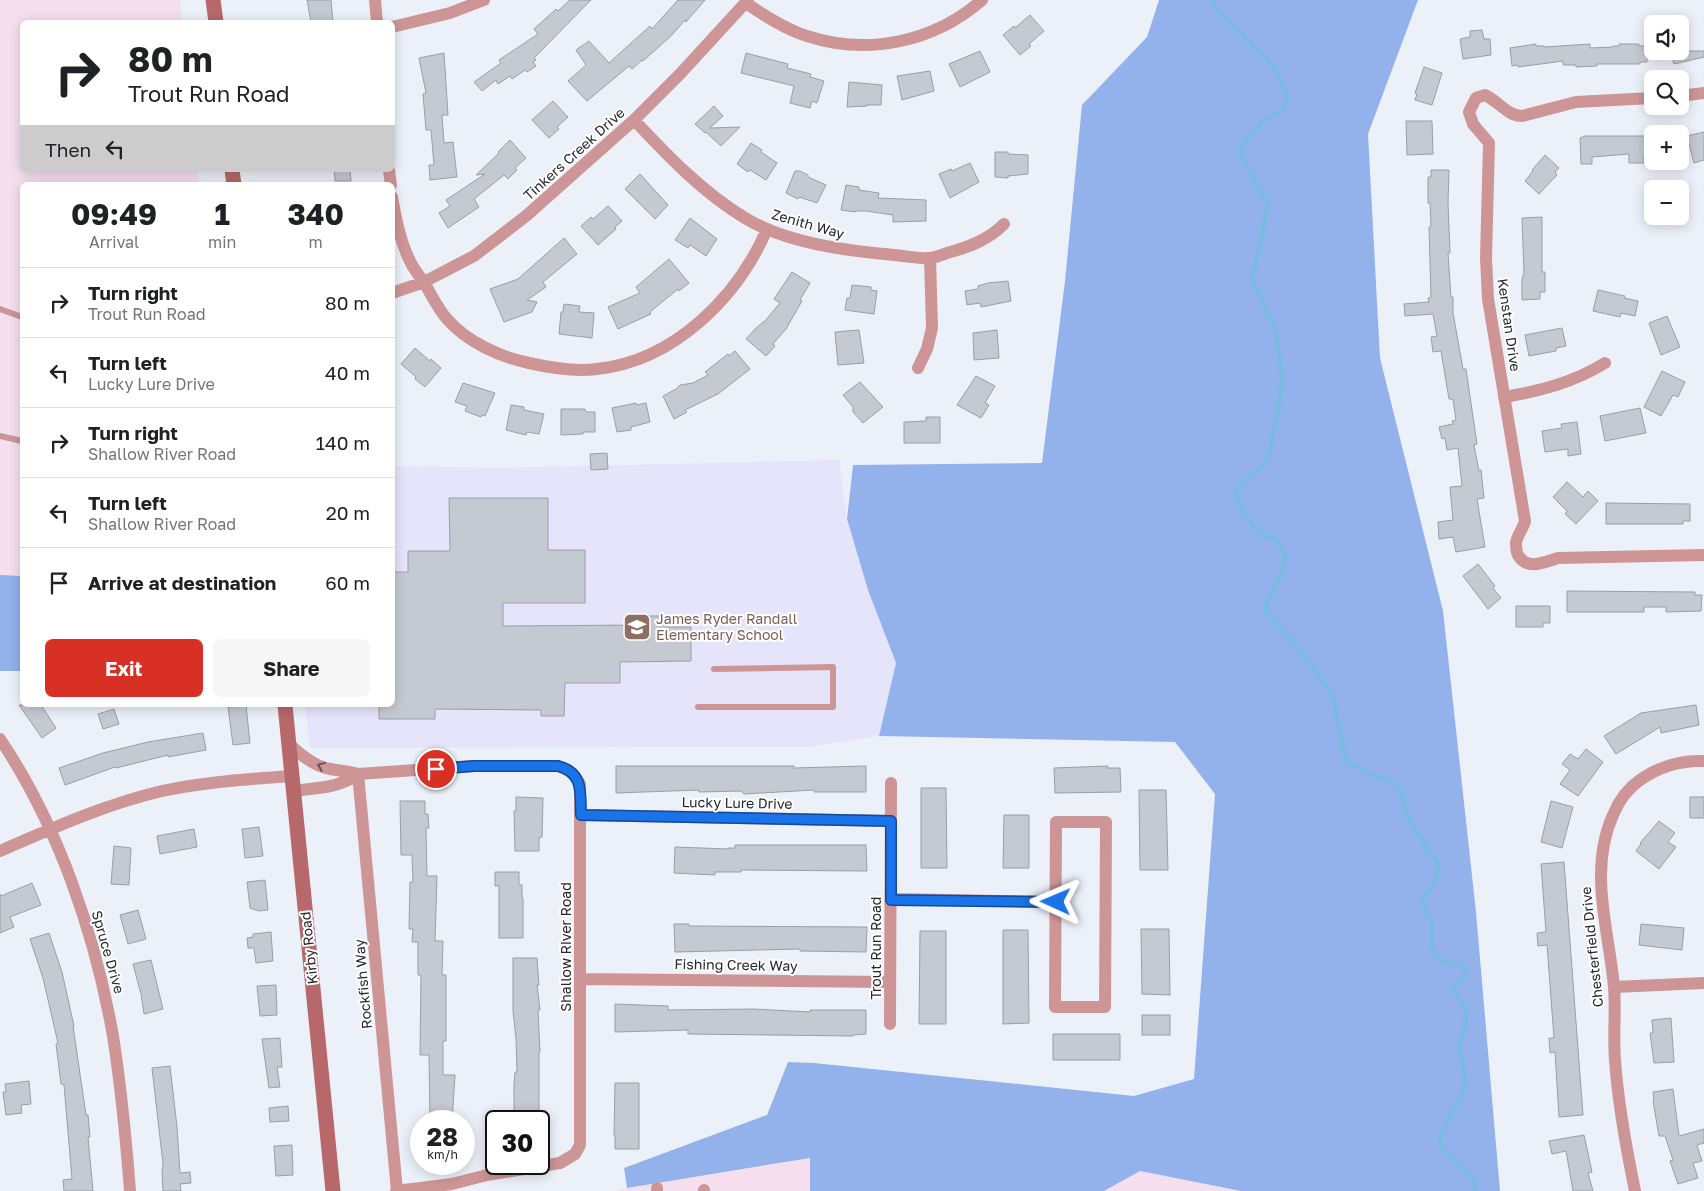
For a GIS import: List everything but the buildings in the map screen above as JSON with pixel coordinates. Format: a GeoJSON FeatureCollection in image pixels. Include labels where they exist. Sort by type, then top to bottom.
{"type":"FeatureCollection","features":[{"type":"Feature","properties":{"kind":"main road"},"geometry":{"type":"LineString","coordinates":[[213,0],[216,20]]}},
{"type":"Feature","properties":{"kind":"main road","name":"Kirby Road"},"geometry":{"type":"LineString","coordinates":[[285,707],[333,1191]]}},
{"type":"Feature","properties":{"kind":"street"},"geometry":{"type":"LineString","coordinates":[[375,0],[377,20]]}},
{"type":"Feature","properties":{"kind":"street"},"geometry":{"type":"LineString","coordinates":[[395,26],[450,13],[484,0]]}},
{"type":"Feature","properties":{"kind":"street"},"geometry":{"type":"LineString","coordinates":[[747,2],[767,17],[805,36],[864,46],[881,45],[927,34],[961,16],[982,0]]}},
{"type":"Feature","properties":{"kind":"street","name":"Tinkers Creek Drive"},"geometry":{"type":"LineString","coordinates":[[395,292],[424,282],[474,256],[505,234],[634,120],[687,67],[747,2]]}},
{"type":"Feature","properties":{"kind":"street"},"geometry":{"type":"LineString","coordinates":[[1689,95],[1704,93]]}},
{"type":"Feature","properties":{"kind":"street","name":"Kenstan Drive"},"geometry":{"type":"LineString","coordinates":[[1644,98],[1576,102],[1522,116],[1515,116],[1485,95],[1476,98],[1469,112],[1473,124],[1489,144],[1486,258],[1488,299],[1525,521],[1516,543],[1516,550],[1525,562],[1532,564],[1540,564],[1558,558],[1704,555]]}},
{"type":"Feature","properties":{"kind":"street","name":"Zenith Way"},"geometry":{"type":"LineString","coordinates":[[634,120],[680,168],[708,192],[747,219],[767,229],[805,241],[850,251],[930,258],[969,247],[990,237],[1004,224]]}},
{"type":"Feature","properties":{"kind":"street"},"geometry":{"type":"LineString","coordinates":[[395,209],[405,248],[413,266],[447,320],[458,330],[487,348],[520,361],[535,365],[580,370],[614,366],[651,353],[679,338],[702,321],[722,301],[749,265],[767,229]]}},
{"type":"Feature","properties":{"kind":"street"},"geometry":{"type":"LineString","coordinates":[[918,368],[927,348],[932,328],[930,258]]}},
{"type":"Feature","properties":{"kind":"street"},"geometry":{"type":"LineString","coordinates":[[1504,397],[1571,381],[1606,363]]}},
{"type":"Feature","properties":{"kind":"street","name":"Spruce Drive"},"geometry":{"type":"LineString","coordinates":[[0,739],[27,781],[50,830],[80,908],[105,996],[116,1057],[130,1191]]}},
{"type":"Feature","properties":{"kind":"street","name":"Shallow River Road"},"geometry":{"type":"LineString","coordinates":[[289,744],[309,761],[329,769],[358,774],[474,766],[558,766],[568,768],[580,784],[580,1145],[575,1154],[560,1163],[487,1175],[452,1184],[396,1191]]}},
{"type":"Feature","properties":{"kind":"street","name":"Chesterfield Drive"},"geometry":{"type":"LineString","coordinates":[[1635,1191],[1622,1128],[1615,1058],[1614,987],[1602,902],[1601,854],[1607,828],[1624,793],[1649,774],[1662,767],[1676,762],[1704,760]]}},
{"type":"Feature","properties":{"kind":"street","name":"Shallow River Road"},"geometry":{"type":"LineString","coordinates":[[0,851],[106,808],[163,791],[238,780],[292,784],[336,784],[350,780],[358,774]]}},
{"type":"Feature","properties":{"kind":"street","name":"Rockfish Way"},"geometry":{"type":"LineString","coordinates":[[358,774],[396,1191]]}},
{"type":"Feature","properties":{"kind":"street","name":"Trout Run Road"},"geometry":{"type":"LineString","coordinates":[[890,1024],[892,783]]}},
{"type":"Feature","properties":{"kind":"street","name":"Lucky Lure Drive"},"geometry":{"type":"LineString","coordinates":[[581,815],[891,821]]}},
{"type":"Feature","properties":{"kind":"street"},"geometry":{"type":"LineString","coordinates":[[1056,822],[1106,822],[1105,1007],[1055,1007],[1056,902],[1056,822]]}},
{"type":"Feature","properties":{"kind":"street"},"geometry":{"type":"LineString","coordinates":[[891,900],[1056,902]]}},
{"type":"Feature","properties":{"kind":"street","name":"Fishing Creek Way"},"geometry":{"type":"LineString","coordinates":[[581,979],[890,982]]}},
{"type":"Feature","properties":{"kind":"street"},"geometry":{"type":"LineString","coordinates":[[1614,987],[1704,982]]}},
{"type":"Feature","properties":{"kind":"lane"},"geometry":{"type":"LineString","coordinates":[[0,309],[20,316]]}},
{"type":"Feature","properties":{"kind":"lane"},"geometry":{"type":"LineString","coordinates":[[0,436],[20,441]]}},
{"type":"Feature","properties":{"kind":"lane"},"geometry":{"type":"LineString","coordinates":[[698,707],[833,707],[833,667],[714,669]]}},
{"type":"Feature","properties":{"kind":"shaded area"},"geometry":{"type":"Polygon","coordinates":[[[0,0],[180,0],[182,20],[20,20],[20,172],[198,172],[199,182],[20,182],[20,579],[0,578],[0,0]]]}},
{"type":"Feature","properties":{"kind":"shaded area"},"geometry":{"type":"Polygon","coordinates":[[[1159,0],[1418,0],[1368,134],[1380,358],[1443,611],[1476,912],[1500,1191],[1241,1191],[1140,1171],[1104,1191],[810,1191],[810,1158],[627,1188],[624,1168],[767,1115],[788,1062],[814,1063],[1134,1096],[1194,1079],[1215,794],[1175,742],[879,736],[896,663],[868,590],[847,519],[853,465],[1042,463],[1065,281],[1082,105],[1147,37],[1159,0]]]}},
{"type":"Feature","properties":{"kind":"shaded area","name":"James Ryder Randall Elementary School"},"geometry":{"type":"Polygon","coordinates":[[[839,460],[847,519],[868,590],[896,663],[879,736],[810,747],[310,748],[305,707],[395,707],[395,466],[496,468],[839,460]]]}},
{"type":"Feature","properties":{"kind":"shaded area"},"geometry":{"type":"Polygon","coordinates":[[[0,575],[20,576],[20,671],[0,671],[0,575]]]}},
{"type":"Feature","properties":{"kind":"shaded area"},"geometry":{"type":"Polygon","coordinates":[[[811,1158],[810,1191],[612,1191],[627,1188],[811,1158]]]}},
{"type":"Feature","properties":{"kind":"shaded area"},"geometry":{"type":"Polygon","coordinates":[[[1140,1171],[1241,1191],[1104,1191],[1140,1171]]]}},
{"type":"Feature","properties":{"kind":"waterway"},"geometry":{"type":"LineString","coordinates":[[1213,0],[1215,8],[1273,66],[1288,96],[1282,112],[1263,120],[1239,151],[1268,205],[1252,280],[1275,327],[1283,381],[1270,451],[1265,465],[1242,482],[1235,494],[1242,510],[1258,532],[1276,540],[1285,553],[1283,569],[1267,602],[1266,612],[1295,644],[1333,695],[1347,762],[1395,784],[1402,790],[1404,807],[1410,821],[1439,864],[1434,884],[1421,900],[1432,922],[1432,948],[1442,962],[1459,964],[1466,968],[1465,978],[1452,990],[1465,1006],[1466,1026],[1459,1048],[1466,1082],[1460,1099],[1450,1114],[1439,1141],[1446,1153],[1474,1179],[1476,1191]]}},
{"type":"Feature","properties":{"kind":"place","name":"James Ryder Randall Elementary School"},"geometry":{"type":"Point","coordinates":[637,627]}},
{"type":"Feature","properties":{"kind":"route"},"geometry":{"type":"LineString","coordinates":[[436,769],[474,766],[558,766],[568,768],[580,784],[581,815],[891,821],[891,900],[1056,902]]}}]}
